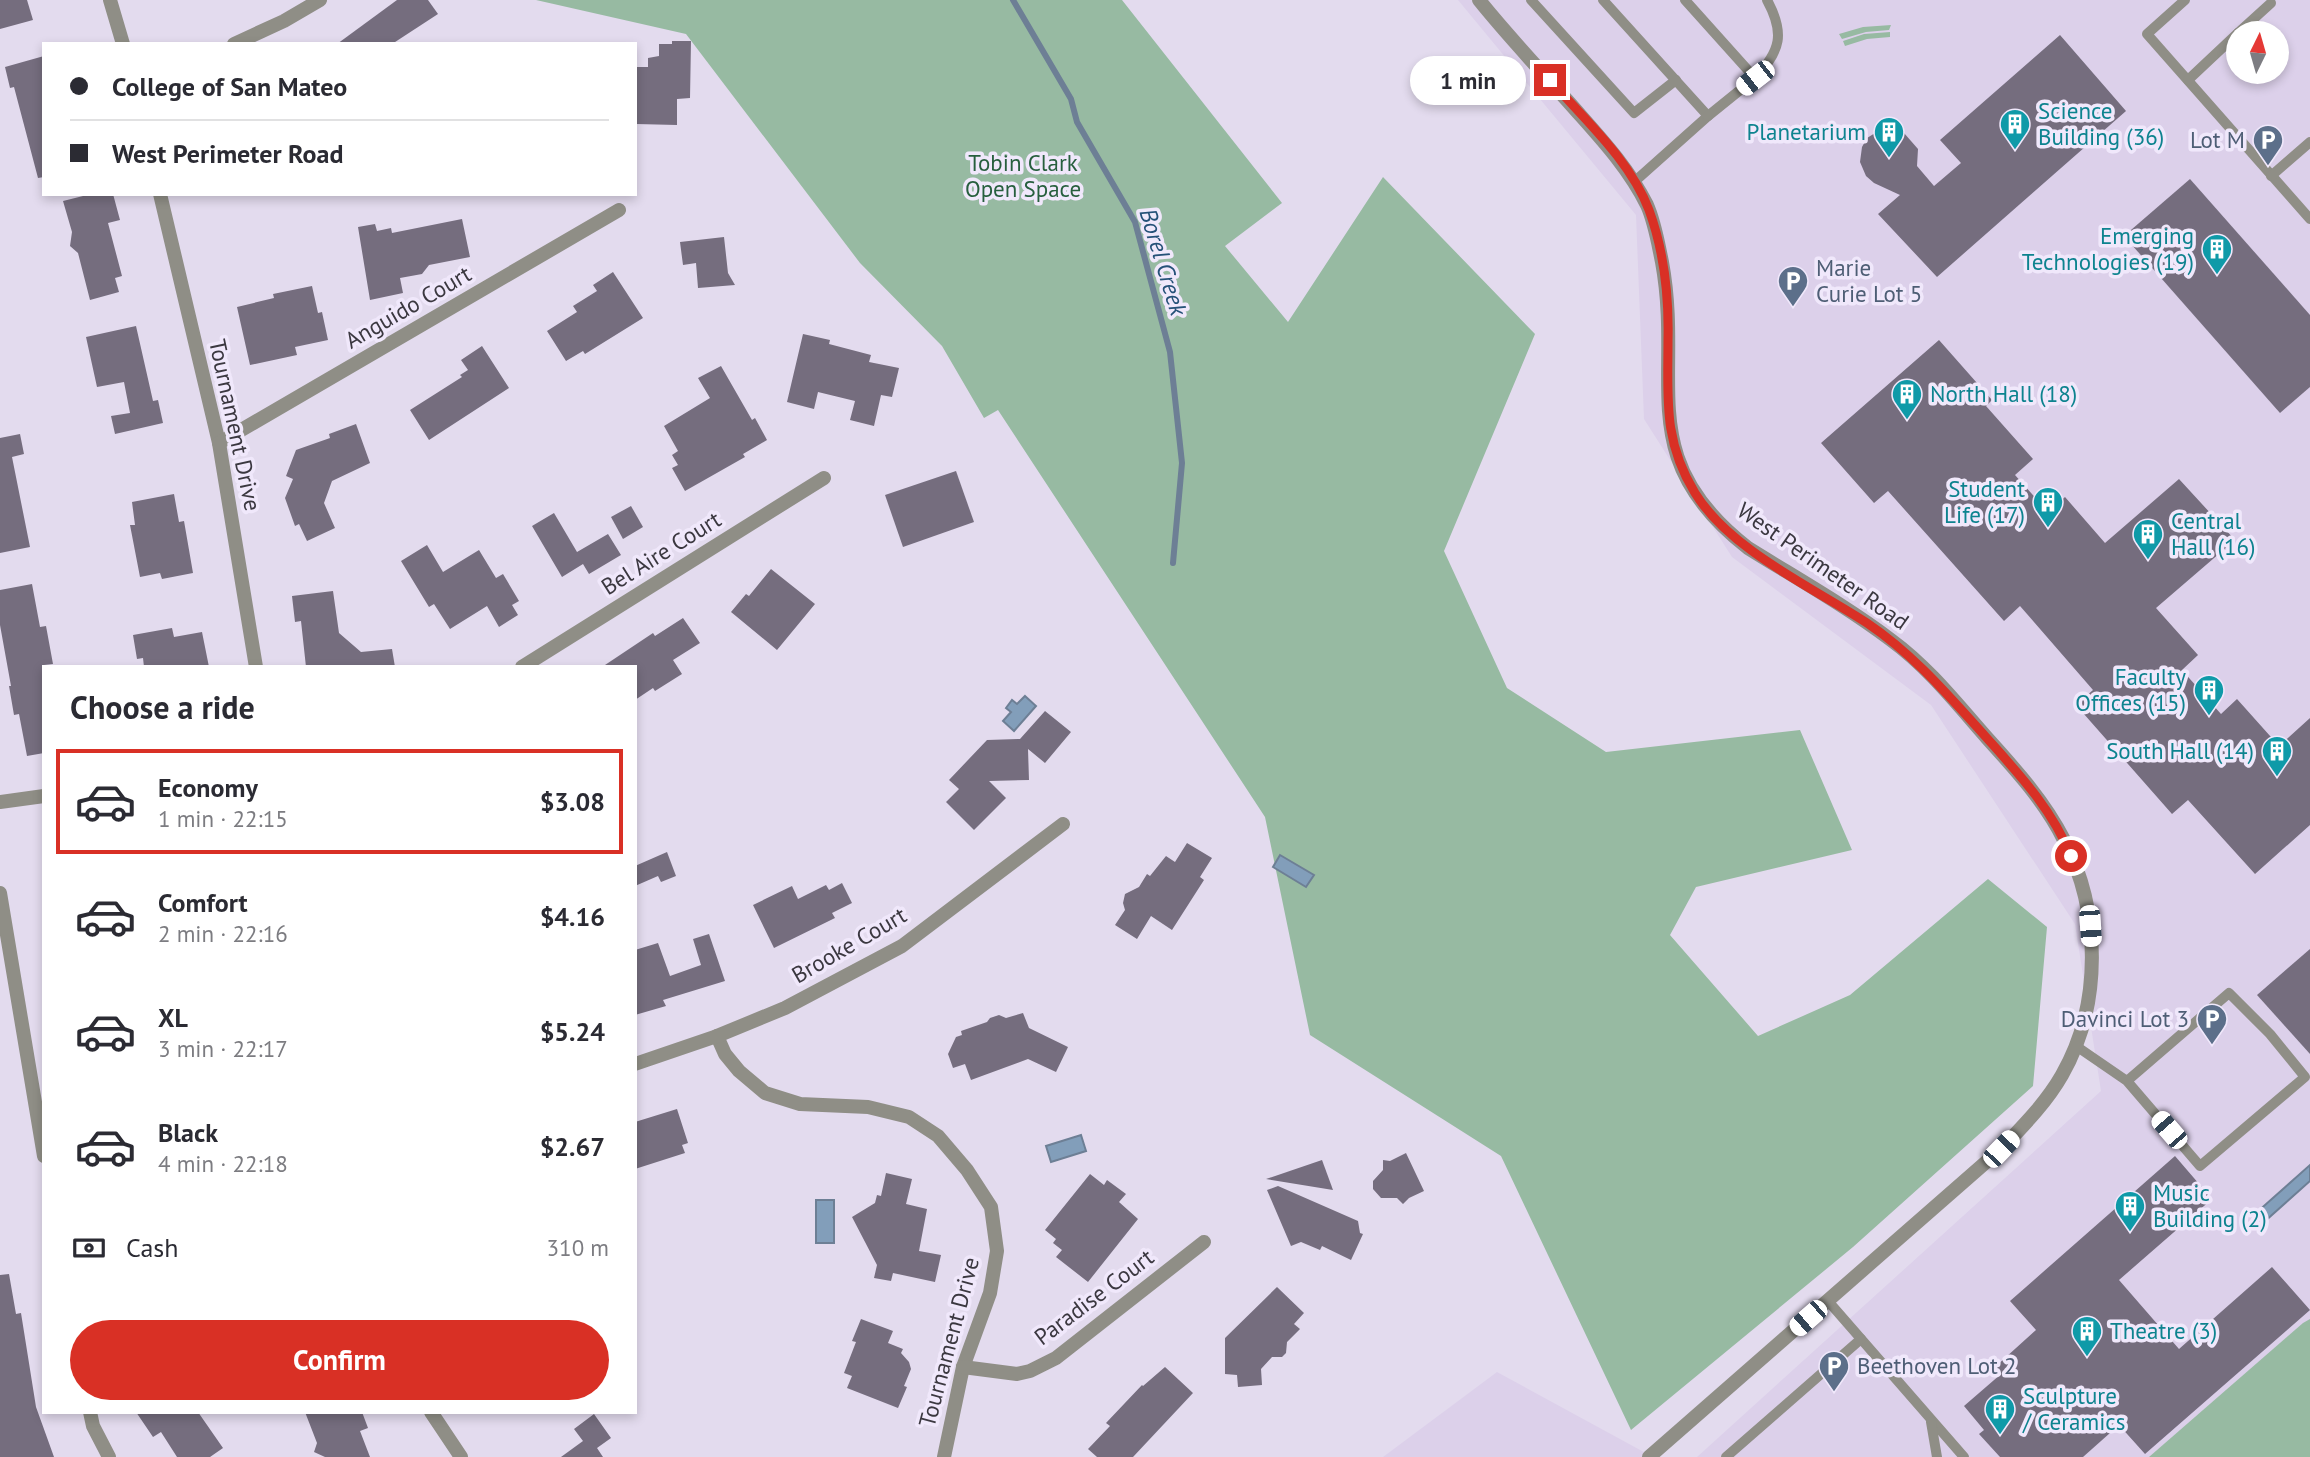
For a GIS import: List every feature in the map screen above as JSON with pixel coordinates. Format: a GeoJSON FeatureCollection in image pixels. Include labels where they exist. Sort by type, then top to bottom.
{"type":"FeatureCollection","features":[{"type":"Feature","properties":{"kind":"street"},"geometry":{"type":"LineString","coordinates":[[110,0],[122,42]]}},
{"type":"Feature","properties":{"kind":"street"},"geometry":{"type":"LineString","coordinates":[[238,42],[284,21],[320,0]]}},
{"type":"Feature","properties":{"kind":"street","name":"West Perimeter Road"},"geometry":{"type":"LineString","coordinates":[[1479,0],[1618,158],[1648,208],[1664,275],[1668,330],[1668,419],[1679,464],[1696,495],[1727,531],[1748,548],[1867,623],[1915,660],[2028,785],[2049,813],[2065,841],[2077,871],[2090,926],[2091,987],[2076,1046],[2047,1099],[2001,1149],[1649,1457]]}},
{"type":"Feature","properties":{"kind":"street","name":"Tournament Drive"},"geometry":{"type":"LineString","coordinates":[[160,196],[219,443],[256,665]]}},
{"type":"Feature","properties":{"kind":"street","name":"Anguido Court"},"geometry":{"type":"LineString","coordinates":[[219,443],[619,209]]}},
{"type":"Feature","properties":{"kind":"street","name":"Bel Aire Court"},"geometry":{"type":"LineString","coordinates":[[525,665],[824,478]]}},
{"type":"Feature","properties":{"kind":"street"},"geometry":{"type":"LineString","coordinates":[[0,802],[42,796]]}},
{"type":"Feature","properties":{"kind":"street","name":"Brooke Court"},"geometry":{"type":"LineString","coordinates":[[637,1063],[717,1036],[785,1008],[902,946],[1062,824]]}},
{"type":"Feature","properties":{"kind":"street"},"geometry":{"type":"LineString","coordinates":[[0,893],[42,1144]]}},
{"type":"Feature","properties":{"kind":"street","name":"Tournament Drive"},"geometry":{"type":"LineString","coordinates":[[717,1036],[725,1055],[765,1093],[800,1104],[868,1107],[909,1117],[938,1136],[967,1170],[990,1207],[997,1251],[990,1293],[963,1367],[944,1457]]}},
{"type":"Feature","properties":{"kind":"street","name":"Paradise Court"},"geometry":{"type":"LineString","coordinates":[[963,1367],[1017,1374],[1056,1359],[1204,1242]]}},
{"type":"Feature","properties":{"kind":"street"},"geometry":{"type":"LineString","coordinates":[[90,1414],[93,1426],[109,1457]]}},
{"type":"Feature","properties":{"kind":"street"},"geometry":{"type":"LineString","coordinates":[[432,1414],[461,1457]]}},
{"type":"Feature","properties":{"kind":"lane"},"geometry":{"type":"LineString","coordinates":[[1531,0],[1634,113],[1676,80]]}},
{"type":"Feature","properties":{"kind":"lane"},"geometry":{"type":"LineString","coordinates":[[1603,0],[1708,116]]}},
{"type":"Feature","properties":{"kind":"lane"},"geometry":{"type":"LineString","coordinates":[[1685,0],[1755,78]]}},
{"type":"Feature","properties":{"kind":"lane"},"geometry":{"type":"LineString","coordinates":[[1634,182],[1771,62],[1778,42],[1777,18],[1768,0]]}},
{"type":"Feature","properties":{"kind":"lane"},"geometry":{"type":"LineString","coordinates":[[2185,0],[2147,34],[2310,219]]}},
{"type":"Feature","properties":{"kind":"lane"},"geometry":{"type":"LineString","coordinates":[[2251,21],[2272,1]]}},
{"type":"Feature","properties":{"kind":"lane"},"geometry":{"type":"LineString","coordinates":[[2188,80],[2226,44]]}},
{"type":"Feature","properties":{"kind":"lane"},"geometry":{"type":"LineString","coordinates":[[2271,176],[2310,142]]}},
{"type":"Feature","properties":{"kind":"lane"},"geometry":{"type":"LineString","coordinates":[[2076,1046],[2127,1082],[2200,1166],[2305,1077],[2270,1034],[2229,993],[2127,1082]]}},
{"type":"Feature","properties":{"kind":"lane"},"geometry":{"type":"LineString","coordinates":[[1828,1301],[1964,1457]]}},
{"type":"Feature","properties":{"kind":"lane"},"geometry":{"type":"LineString","coordinates":[[1726,1457],[1861,1339]]}},
{"type":"Feature","properties":{"kind":"lane"},"geometry":{"type":"LineString","coordinates":[[1931,1420],[1937,1457]]}},
{"type":"Feature","properties":{"kind":"shaded area"},"geometry":{"type":"Polygon","coordinates":[[[1458,0],[2310,0],[2310,1457],[1697,1457],[2101,1091],[2075,924],[1931,705],[1732,557],[1644,419],[1636,215],[1458,0]]]}},
{"type":"Feature","properties":{"kind":"shaded area"},"geometry":{"type":"Polygon","coordinates":[[[1497,1372],[1653,1457],[1383,1457],[1497,1372]]]}},
{"type":"Feature","properties":{"kind":"green space","name":"Tobin Clark Open Space"},"geometry":{"type":"Polygon","coordinates":[[[536,0],[1122,0],[1282,203],[1225,246],[1288,322],[1383,177],[1535,334],[1444,551],[1507,688],[1606,752],[1800,730],[1852,850],[1696,887],[1670,935],[1758,1036],[1850,995],[1988,879],[2047,927],[2033,1086],[1853,1247],[1631,1430],[1501,1156],[1310,1035],[1265,817],[998,410],[984,418],[942,346],[860,263],[686,34],[536,0]]]}},
{"type":"Feature","properties":{"kind":"green space"},"geometry":{"type":"Polygon","coordinates":[[[1891,25],[1889,30],[1866,32],[1842,39],[1839,34],[1863,27],[1891,25]]]}},
{"type":"Feature","properties":{"kind":"green space"},"geometry":{"type":"Polygon","coordinates":[[[1890,32],[1890,37],[1867,39],[1845,46],[1843,41],[1864,34],[1890,32]]]}},
{"type":"Feature","properties":{"kind":"green space"},"geometry":{"type":"Polygon","coordinates":[[[2310,1319],[2310,1457],[2149,1457],[2303,1323],[2310,1319]]]}},
{"type":"Feature","properties":{"kind":"water"},"geometry":{"type":"Polygon","coordinates":[[[1025,696],[1036,706],[1014,731],[1003,721],[1011,712],[1006,708],[1012,700],[1017,704],[1025,696]]]}},
{"type":"Feature","properties":{"kind":"water"},"geometry":{"type":"Polygon","coordinates":[[[1280,855],[1314,875],[1306,887],[1273,867],[1280,855]]]}},
{"type":"Feature","properties":{"kind":"water"},"geometry":{"type":"Polygon","coordinates":[[[1081,1135],[1086,1151],[1051,1162],[1046,1146],[1081,1135]]]}},
{"type":"Feature","properties":{"kind":"water"},"geometry":{"type":"Polygon","coordinates":[[[2310,1165],[2310,1181],[2264,1222],[2256,1213],[2310,1165]]]}},
{"type":"Feature","properties":{"kind":"water"},"geometry":{"type":"Polygon","coordinates":[[[816,1200],[834,1200],[834,1243],[816,1243],[816,1200]]]}},
{"type":"Feature","properties":{"kind":"building"},"geometry":{"type":"Polygon","coordinates":[[[0,0],[27,0],[33,20],[0,29],[0,0]]]}},
{"type":"Feature","properties":{"kind":"building"},"geometry":{"type":"Polygon","coordinates":[[[397,0],[428,0],[438,14],[395,42],[340,42],[397,0]]]}},
{"type":"Feature","properties":{"kind":"building","name":"Science Building (36)"},"geometry":{"type":"Polygon","coordinates":[[[2060,35],[2126,111],[1937,277],[1878,214],[1900,195],[1874,183],[1866,176],[1860,162],[1862,147],[1867,138],[1880,130],[1890,129],[1904,133],[1918,149],[1917,166],[1934,186],[1961,163],[1940,140],[2060,35]]]}},
{"type":"Feature","properties":{"kind":"building"},"geometry":{"type":"Polygon","coordinates":[[[672,41],[691,41],[690,98],[677,99],[677,125],[637,124],[637,67],[648,67],[648,58],[659,56],[659,44],[672,44],[672,41]]]}},
{"type":"Feature","properties":{"kind":"building"},"geometry":{"type":"Polygon","coordinates":[[[42,57],[42,177],[38,178],[14,87],[10,88],[5,67],[42,57]]]}},
{"type":"Feature","properties":{"kind":"building","name":"Emerging Technologies (19)"},"geometry":{"type":"Polygon","coordinates":[[[2190,179],[2310,315],[2310,387],[2280,413],[2124,236],[2190,179]]]}},
{"type":"Feature","properties":{"kind":"building"},"geometry":{"type":"Polygon","coordinates":[[[83,196],[114,196],[120,220],[108,223],[122,276],[115,278],[119,292],[90,300],[78,253],[70,246],[72,232],[63,201],[83,196]]]}},
{"type":"Feature","properties":{"kind":"building"},"geometry":{"type":"Polygon","coordinates":[[[462,219],[470,257],[429,265],[422,274],[400,278],[403,293],[370,300],[358,227],[375,224],[377,231],[391,228],[392,233],[462,219]]]}},
{"type":"Feature","properties":{"kind":"building"},"geometry":{"type":"Polygon","coordinates":[[[724,237],[728,273],[735,285],[698,288],[696,263],[683,265],[680,242],[724,237]]]}},
{"type":"Feature","properties":{"kind":"building"},"geometry":{"type":"Polygon","coordinates":[[[613,272],[643,318],[585,354],[583,351],[566,361],[547,331],[577,312],[573,306],[597,291],[593,285],[613,272]]]}},
{"type":"Feature","properties":{"kind":"building"},"geometry":{"type":"Polygon","coordinates":[[[312,286],[318,313],[322,312],[328,340],[295,347],[297,355],[250,365],[237,307],[274,298],[273,294],[312,286]]]}},
{"type":"Feature","properties":{"kind":"building"},"geometry":{"type":"Polygon","coordinates":[[[136,326],[153,401],[158,400],[163,423],[115,434],[111,416],[130,413],[124,382],[97,387],[86,337],[136,326]]]}},
{"type":"Feature","properties":{"kind":"building"},"geometry":{"type":"Polygon","coordinates":[[[803,334],[830,340],[829,344],[871,355],[869,362],[899,368],[892,397],[881,395],[874,426],[850,420],[855,401],[818,392],[814,409],[787,402],[803,334]]]}},
{"type":"Feature","properties":{"kind":"building"},"geometry":{"type":"Polygon","coordinates":[[[1939,340],[1992,400],[1986,406],[2033,459],[2015,475],[2048,512],[2065,497],[2105,543],[2179,479],[2235,540],[2156,608],[2198,655],[2182,670],[2221,714],[2237,699],[2279,746],[2310,718],[2310,825],[2255,874],[2188,800],[2172,814],[2076,705],[2093,690],[2020,606],[2004,621],[1888,491],[1874,503],[1821,443],[1939,340]]]}},
{"type":"Feature","properties":{"kind":"building"},"geometry":{"type":"Polygon","coordinates":[[[482,346],[509,388],[429,440],[410,410],[462,377],[460,375],[468,370],[461,360],[482,346]]]}},
{"type":"Feature","properties":{"kind":"building"},"geometry":{"type":"Polygon","coordinates":[[[721,366],[752,420],[755,418],[767,440],[743,454],[745,457],[685,491],[672,468],[678,465],[672,455],[678,451],[664,426],[710,398],[698,378],[721,366]]]}},
{"type":"Feature","properties":{"kind":"building"},"geometry":{"type":"Polygon","coordinates":[[[356,424],[370,463],[332,481],[324,503],[335,528],[307,541],[299,524],[295,526],[285,498],[293,479],[286,476],[296,450],[330,438],[329,434],[356,424]]]}},
{"type":"Feature","properties":{"kind":"building"},"geometry":{"type":"Polygon","coordinates":[[[20,434],[24,454],[12,457],[30,547],[0,553],[0,438],[20,434]]]}},
{"type":"Feature","properties":{"kind":"building"},"geometry":{"type":"Polygon","coordinates":[[[956,471],[974,522],[903,547],[885,495],[956,471]]]}},
{"type":"Feature","properties":{"kind":"building"},"geometry":{"type":"Polygon","coordinates":[[[174,494],[179,522],[184,521],[193,573],[162,579],[160,573],[140,577],[130,525],[135,525],[132,502],[174,494]]]}},
{"type":"Feature","properties":{"kind":"building"},"geometry":{"type":"Polygon","coordinates":[[[631,506],[643,527],[623,539],[611,517],[631,506]]]}},
{"type":"Feature","properties":{"kind":"building"},"geometry":{"type":"Polygon","coordinates":[[[554,513],[577,552],[608,534],[621,555],[589,574],[583,564],[562,577],[532,526],[554,513]]]}},
{"type":"Feature","properties":{"kind":"building"},"geometry":{"type":"Polygon","coordinates":[[[427,545],[443,572],[479,550],[496,578],[503,574],[519,601],[512,605],[518,615],[499,627],[487,606],[450,629],[434,604],[429,607],[401,561],[427,545]]]}},
{"type":"Feature","properties":{"kind":"building"},"geometry":{"type":"Polygon","coordinates":[[[771,569],[815,604],[777,650],[731,612],[746,594],[749,596],[771,569]]]}},
{"type":"Feature","properties":{"kind":"building"},"geometry":{"type":"Polygon","coordinates":[[[32,584],[40,627],[46,626],[53,664],[42,665],[42,753],[27,756],[19,714],[14,715],[0,625],[0,590],[32,584]]]}},
{"type":"Feature","properties":{"kind":"building"},"geometry":{"type":"Polygon","coordinates":[[[333,591],[339,633],[361,652],[392,649],[395,665],[306,665],[301,621],[295,622],[292,596],[333,591]]]}},
{"type":"Feature","properties":{"kind":"building"},"geometry":{"type":"Polygon","coordinates":[[[683,618],[700,643],[673,660],[682,674],[637,699],[637,665],[605,665],[653,633],[655,636],[683,618]]]}},
{"type":"Feature","properties":{"kind":"building"},"geometry":{"type":"Polygon","coordinates":[[[172,628],[174,637],[202,632],[209,665],[144,665],[143,658],[137,659],[133,635],[172,628]]]}},
{"type":"Feature","properties":{"kind":"building"},"geometry":{"type":"Polygon","coordinates":[[[1045,711],[1071,732],[1045,763],[1028,749],[1029,780],[989,781],[1006,798],[974,830],[946,802],[959,789],[949,780],[987,740],[1020,739],[1045,711]]]}},
{"type":"Feature","properties":{"kind":"building"},"geometry":{"type":"Polygon","coordinates":[[[1187,843],[1212,858],[1200,877],[1204,880],[1172,930],[1151,916],[1137,939],[1115,925],[1125,910],[1125,894],[1139,887],[1147,874],[1150,876],[1166,856],[1175,862],[1187,843]]]}},
{"type":"Feature","properties":{"kind":"building"},"geometry":{"type":"Polygon","coordinates":[[[667,852],[676,876],[661,882],[658,876],[637,885],[637,865],[667,852]]]}},
{"type":"Feature","properties":{"kind":"building"},"geometry":{"type":"Polygon","coordinates":[[[842,883],[852,903],[832,913],[835,918],[774,948],[753,905],[792,886],[798,899],[826,885],[829,890],[842,883]]]}},
{"type":"Feature","properties":{"kind":"building"},"geometry":{"type":"Polygon","coordinates":[[[709,934],[725,981],[663,1000],[666,1006],[637,1014],[637,949],[658,943],[670,976],[701,965],[693,939],[709,934]]]}},
{"type":"Feature","properties":{"kind":"building"},"geometry":{"type":"Polygon","coordinates":[[[2310,949],[2310,1054],[2257,995],[2310,949]]]}},
{"type":"Feature","properties":{"kind":"building"},"geometry":{"type":"Polygon","coordinates":[[[1023,1013],[1029,1028],[1068,1047],[1056,1072],[1028,1059],[971,1080],[965,1064],[953,1068],[948,1054],[956,1037],[962,1035],[961,1031],[999,1015],[1006,1018],[1023,1013]]]}},
{"type":"Feature","properties":{"kind":"building"},"geometry":{"type":"Polygon","coordinates":[[[677,1109],[688,1143],[682,1145],[685,1153],[637,1168],[637,1121],[677,1109]]]}},
{"type":"Feature","properties":{"kind":"building"},"geometry":{"type":"Polygon","coordinates":[[[1406,1153],[1424,1191],[1403,1204],[1397,1198],[1381,1198],[1373,1189],[1373,1181],[1383,1170],[1383,1160],[1390,1161],[1406,1153]]]}},
{"type":"Feature","properties":{"kind":"building"},"geometry":{"type":"Polygon","coordinates":[[[2175,1156],[2212,1199],[2119,1280],[2179,1349],[2272,1267],[2310,1310],[2145,1454],[2119,1425],[2083,1457],[2000,1457],[1979,1434],[1984,1430],[1964,1406],[2001,1374],[1995,1367],[2036,1330],[2010,1301],[2175,1156]]]}},
{"type":"Feature","properties":{"kind":"building"},"geometry":{"type":"Polygon","coordinates":[[[1322,1160],[1333,1190],[1266,1179],[1322,1160]]]}},
{"type":"Feature","properties":{"kind":"building"},"geometry":{"type":"Polygon","coordinates":[[[886,1173],[912,1179],[906,1204],[927,1209],[919,1251],[941,1255],[935,1282],[893,1273],[891,1281],[874,1278],[877,1265],[852,1217],[875,1203],[877,1195],[881,1196],[886,1173]]]}},
{"type":"Feature","properties":{"kind":"building"},"geometry":{"type":"Polygon","coordinates":[[[1090,1174],[1104,1185],[1107,1180],[1126,1194],[1119,1202],[1138,1219],[1088,1282],[1056,1257],[1062,1250],[1053,1243],[1056,1239],[1045,1230],[1090,1174]]]}},
{"type":"Feature","properties":{"kind":"building"},"geometry":{"type":"Polygon","coordinates":[[[1278,1186],[1358,1221],[1360,1233],[1363,1234],[1351,1260],[1322,1246],[1320,1250],[1301,1242],[1291,1246],[1267,1190],[1278,1186]]]}},
{"type":"Feature","properties":{"kind":"building"},"geometry":{"type":"Polygon","coordinates":[[[9,1274],[16,1314],[21,1313],[36,1407],[54,1457],[0,1457],[0,1275],[9,1274]]]}},
{"type":"Feature","properties":{"kind":"building"},"geometry":{"type":"Polygon","coordinates":[[[1277,1287],[1304,1313],[1294,1324],[1300,1329],[1287,1342],[1286,1353],[1282,1357],[1272,1357],[1261,1369],[1262,1385],[1238,1387],[1237,1375],[1225,1374],[1225,1338],[1277,1287]]]}},
{"type":"Feature","properties":{"kind":"building"},"geometry":{"type":"Polygon","coordinates":[[[861,1319],[893,1331],[888,1343],[903,1349],[901,1353],[909,1362],[911,1369],[904,1386],[907,1387],[898,1408],[847,1388],[852,1376],[844,1373],[856,1342],[852,1341],[861,1319]]]}},
{"type":"Feature","properties":{"kind":"building"},"geometry":{"type":"Polygon","coordinates":[[[1165,1367],[1193,1393],[1133,1457],[1097,1457],[1088,1449],[1110,1426],[1106,1423],[1142,1385],[1165,1367]]]}},
{"type":"Feature","properties":{"kind":"building"},"geometry":{"type":"Polygon","coordinates":[[[137,1414],[199,1414],[223,1448],[210,1457],[177,1457],[161,1432],[153,1437],[137,1414]]]}},
{"type":"Feature","properties":{"kind":"building"},"geometry":{"type":"Polygon","coordinates":[[[306,1414],[363,1414],[368,1428],[360,1431],[370,1457],[325,1457],[314,1452],[317,1443],[306,1414]]]}},
{"type":"Feature","properties":{"kind":"building"},"geometry":{"type":"Polygon","coordinates":[[[594,1414],[611,1438],[597,1448],[603,1457],[561,1457],[583,1441],[574,1429],[594,1414]]]}},
{"type":"Feature","properties":{"kind":"waterway","name":"Borel Creek"},"geometry":{"type":"LineString","coordinates":[[1013,0],[1071,99],[1077,122],[1135,222],[1170,352],[1182,463],[1173,563]]}},
{"type":"Feature","properties":{"kind":"place","name":"Science Building (36)"},"geometry":{"type":"Point","coordinates":[2015,151]}},
{"type":"Feature","properties":{"kind":"place","name":"Planetarium"},"geometry":{"type":"Point","coordinates":[1889,159]}},
{"type":"Feature","properties":{"kind":"place","name":"Lot M"},"geometry":{"type":"Point","coordinates":[2268,167]}},
{"type":"Feature","properties":{"kind":"place","name":"Emerging Technologies (19)"},"geometry":{"type":"Point","coordinates":[2217,276]}},
{"type":"Feature","properties":{"kind":"place","name":"Marie Curie Lot 5"},"geometry":{"type":"Point","coordinates":[1793,308]}},
{"type":"Feature","properties":{"kind":"place","name":"North Hall (18)"},"geometry":{"type":"Point","coordinates":[1907,421]}},
{"type":"Feature","properties":{"kind":"place","name":"Student Life (17)"},"geometry":{"type":"Point","coordinates":[2048,529]}},
{"type":"Feature","properties":{"kind":"place","name":"Central Hall (16)"},"geometry":{"type":"Point","coordinates":[2148,561]}},
{"type":"Feature","properties":{"kind":"place","name":"Faculty Offices (15)"},"geometry":{"type":"Point","coordinates":[2209,717]}},
{"type":"Feature","properties":{"kind":"place","name":"South Hall (14)"},"geometry":{"type":"Point","coordinates":[2277,778]}},
{"type":"Feature","properties":{"kind":"place","name":"Davinci Lot 3"},"geometry":{"type":"Point","coordinates":[2212,1046]}},
{"type":"Feature","properties":{"kind":"place","name":"Music Building (2)"},"geometry":{"type":"Point","coordinates":[2130,1233]}},
{"type":"Feature","properties":{"kind":"place","name":"Theatre (3)"},"geometry":{"type":"Point","coordinates":[2087,1358]}},
{"type":"Feature","properties":{"kind":"place","name":"Beethoven Lot 2"},"geometry":{"type":"Point","coordinates":[1834,1393]}},
{"type":"Feature","properties":{"kind":"place","name":"Sculpture / Ceramics"},"geometry":{"type":"Point","coordinates":[2000,1436]}},
{"type":"Feature","properties":{"kind":"route"},"geometry":{"type":"LineString","coordinates":[[1550,80],[1618,158],[1648,208],[1664,275],[1668,310],[1668,419],[1679,464],[1696,495],[1727,531],[1748,548],[1867,623],[1915,660],[2028,785],[2049,813],[2071,856]]}}]}
